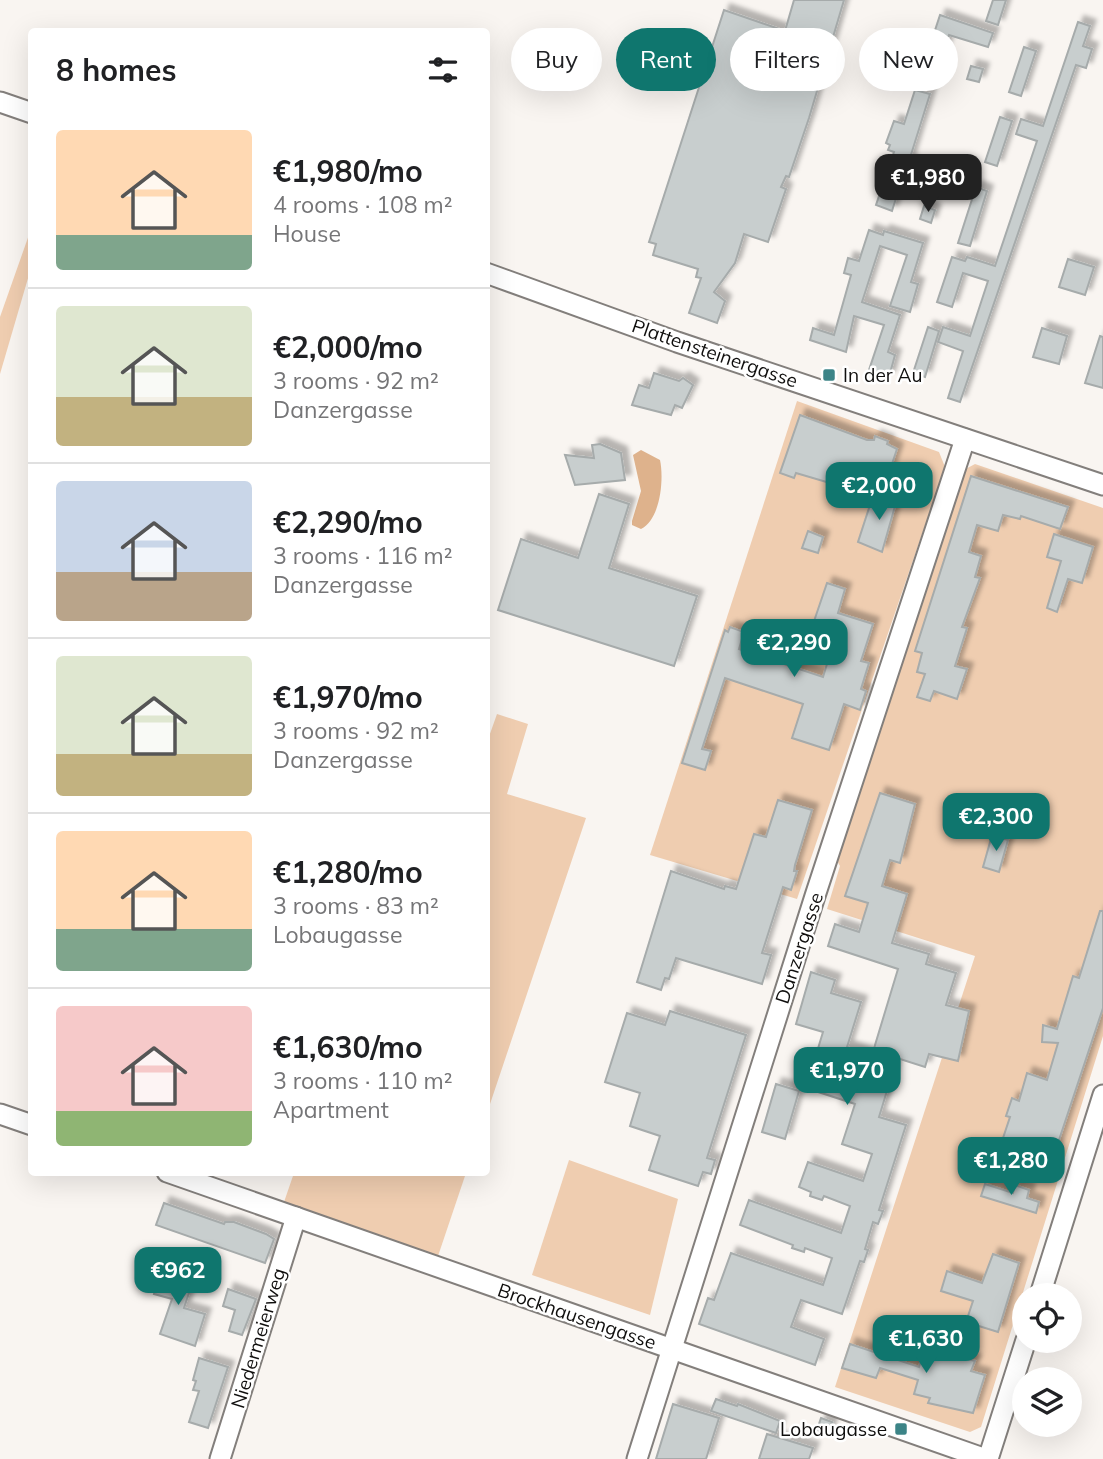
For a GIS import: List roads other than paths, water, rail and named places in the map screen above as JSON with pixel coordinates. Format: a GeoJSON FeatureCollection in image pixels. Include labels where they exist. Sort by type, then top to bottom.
{"type":"FeatureCollection","features":[{"type":"Feature","properties":{"kind":"street"},"geometry":{"type":"LineString","coordinates":[[0,102],[28,112]]}},
{"type":"Feature","properties":{"kind":"street","name":"Plattensteinergasse"},"geometry":{"type":"LineString","coordinates":[[490,273],[677,342],[1103,485]]}},
{"type":"Feature","properties":{"kind":"street","name":"Danzergasse"},"geometry":{"type":"LineString","coordinates":[[637,1459],[965,439]]}},
{"type":"Feature","properties":{"kind":"street"},"geometry":{"type":"LineString","coordinates":[[1044,1283],[1103,1095]]}},
{"type":"Feature","properties":{"kind":"street"},"geometry":{"type":"LineString","coordinates":[[0,1114],[28,1124]]}},
{"type":"Feature","properties":{"kind":"street","name":"Brockhausengasse"},"geometry":{"type":"LineString","coordinates":[[178,1176],[987,1459]]}},
{"type":"Feature","properties":{"kind":"street","name":"Niedermeierweg"},"geometry":{"type":"LineString","coordinates":[[220,1459],[296,1217]]}},
{"type":"Feature","properties":{"kind":"street"},"geometry":{"type":"LineString","coordinates":[[987,1459],[1022,1353]]}},
{"type":"Feature","properties":{"kind":"place","name":"In der Au"},"geometry":{"type":"Point","coordinates":[829,375]}},
{"type":"Feature","properties":{"kind":"place","name":"Lobaugasse"},"geometry":{"type":"Point","coordinates":[901,1429]}}]}
